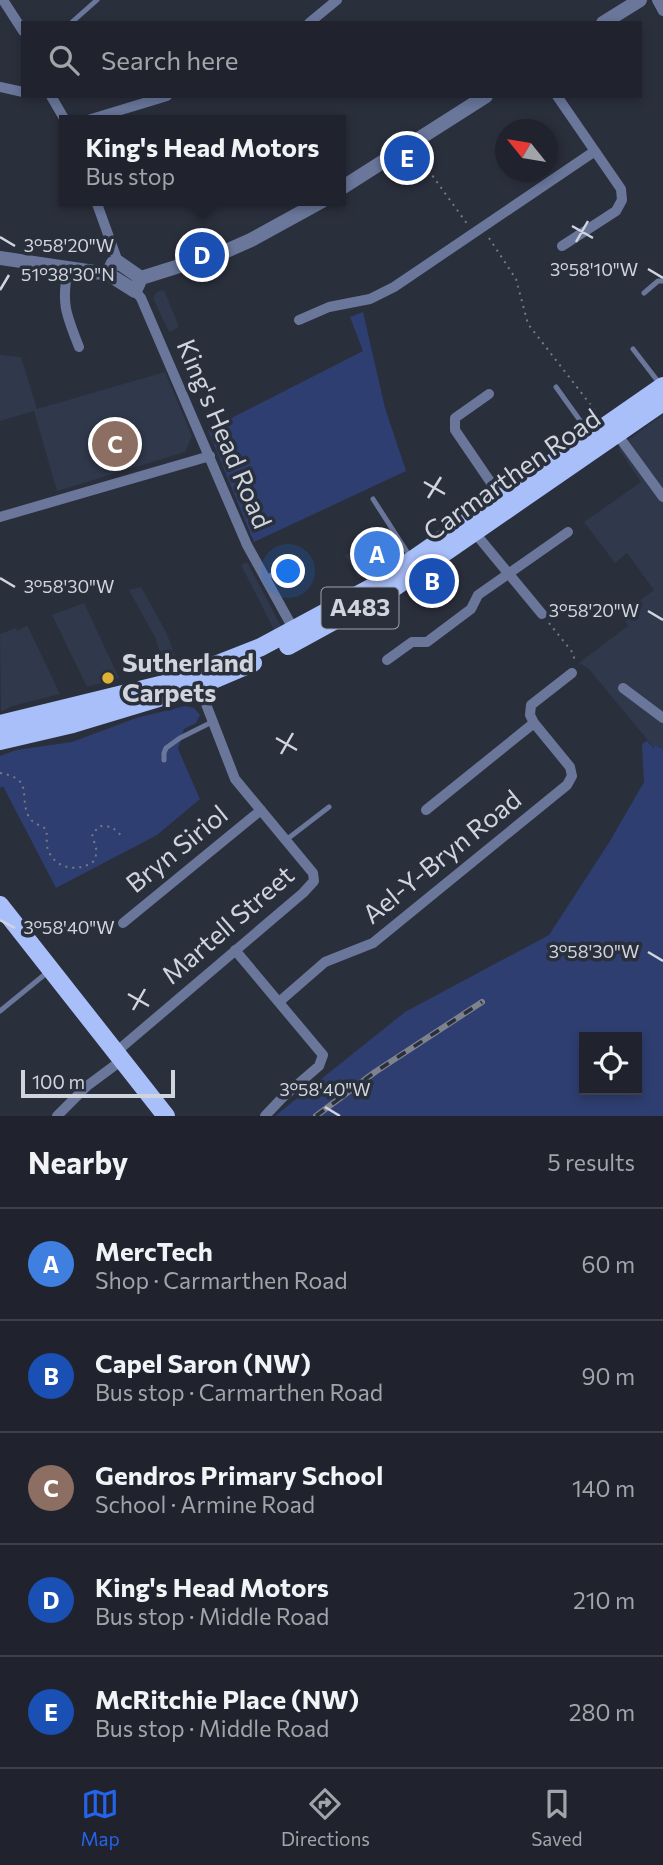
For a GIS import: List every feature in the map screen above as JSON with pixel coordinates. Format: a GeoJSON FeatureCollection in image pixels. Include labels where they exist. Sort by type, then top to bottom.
{"type":"FeatureCollection","features":[{"type":"Feature","properties":{"kind":"main road","name":"Carmarthen Road"},"geometry":{"type":"LineString","coordinates":[[0,741],[73,724],[199,686],[251,664],[343,618],[392,589],[475,533],[663,386]]}},
{"type":"Feature","properties":{"kind":"main road","name":"Carmarthen Road"},"geometry":{"type":"LineString","coordinates":[[0,724],[172,682],[247,654],[376,585],[500,496],[605,431],[663,402]]}},
{"type":"Feature","properties":{"kind":"main road"},"geometry":{"type":"LineString","coordinates":[[3,912],[166,1116]]}},
{"type":"Feature","properties":{"kind":"street"},"geometry":{"type":"LineString","coordinates":[[3,0],[21,28]]}},
{"type":"Feature","properties":{"kind":"street"},"geometry":{"type":"LineString","coordinates":[[311,21],[337,0]]}},
{"type":"Feature","properties":{"kind":"street"},"geometry":{"type":"LineString","coordinates":[[606,21],[640,0]]}},
{"type":"Feature","properties":{"kind":"street"},"geometry":{"type":"LineString","coordinates":[[657,0],[663,11]]}},
{"type":"Feature","properties":{"kind":"street"},"geometry":{"type":"LineString","coordinates":[[0,87],[21,92]]}},
{"type":"Feature","properties":{"kind":"street"},"geometry":{"type":"LineString","coordinates":[[51,98],[62,115]]}},
{"type":"Feature","properties":{"kind":"street"},"geometry":{"type":"LineString","coordinates":[[104,115],[160,98]]}},
{"type":"Feature","properties":{"kind":"street"},"geometry":{"type":"LineString","coordinates":[[346,185],[483,98]]}},
{"type":"Feature","properties":{"kind":"street"},"geometry":{"type":"LineString","coordinates":[[558,98],[621,189],[622,200],[616,211],[562,246]]}},
{"type":"Feature","properties":{"kind":"street"},"geometry":{"type":"LineString","coordinates":[[299,320],[329,307],[370,299],[394,287],[595,151]]}},
{"type":"Feature","properties":{"kind":"street"},"geometry":{"type":"LineString","coordinates":[[97,206],[113,268],[120,283],[138,284],[225,252],[313,206]]}},
{"type":"Feature","properties":{"kind":"street"},"geometry":{"type":"LineString","coordinates":[[0,258],[68,268],[113,268]]}},
{"type":"Feature","properties":{"kind":"street"},"geometry":{"type":"LineString","coordinates":[[68,268],[63,290],[64,309],[79,347]]}},
{"type":"Feature","properties":{"kind":"street","name":"King's Head Road"},"geometry":{"type":"LineString","coordinates":[[138,284],[141,298],[247,545],[294,630]]}},
{"type":"Feature","properties":{"kind":"street"},"geometry":{"type":"LineString","coordinates":[[489,394],[455,418],[453,424],[500,496]]}},
{"type":"Feature","properties":{"kind":"street"},"geometry":{"type":"LineString","coordinates":[[605,431],[663,497]]}},
{"type":"Feature","properties":{"kind":"street"},"geometry":{"type":"LineString","coordinates":[[0,517],[210,456]]}},
{"type":"Feature","properties":{"kind":"street"},"geometry":{"type":"LineString","coordinates":[[387,660],[412,642],[427,642],[471,609],[478,595],[568,532]]}},
{"type":"Feature","properties":{"kind":"street"},"geometry":{"type":"LineString","coordinates":[[475,533],[542,614]]}},
{"type":"Feature","properties":{"kind":"street"},"geometry":{"type":"LineString","coordinates":[[426,810],[534,723],[530,715],[531,705],[572,673]]}},
{"type":"Feature","properties":{"kind":"street","name":"Martell Street"},"geometry":{"type":"LineString","coordinates":[[57,1116],[119,1056],[235,950],[312,886],[314,881],[313,873],[235,779],[199,686]]}},
{"type":"Feature","properties":{"kind":"street"},"geometry":{"type":"LineString","coordinates":[[622,688],[663,718]]}},
{"type":"Feature","properties":{"kind":"street","name":"Ael-Y-Bryn Road"},"geometry":{"type":"LineString","coordinates":[[279,1002],[325,962],[373,943],[567,785],[572,776],[570,767],[534,723]]}},
{"type":"Feature","properties":{"kind":"street","name":"Bryn Siriol"},"geometry":{"type":"LineString","coordinates":[[123,923],[261,810]]}},
{"type":"Feature","properties":{"kind":"street"},"geometry":{"type":"LineString","coordinates":[[235,950],[323,1055],[319,1066],[265,1116]]}},
{"type":"Feature","properties":{"kind":"lane"},"geometry":{"type":"LineString","coordinates":[[73,21],[97,0]]}},
{"type":"Feature","properties":{"kind":"lane"},"geometry":{"type":"LineString","coordinates":[[644,293],[659,281],[663,281]]}},
{"type":"Feature","properties":{"kind":"lane"},"geometry":{"type":"LineString","coordinates":[[633,349],[663,386]]}},
{"type":"Feature","properties":{"kind":"lane"},"geometry":{"type":"LineString","coordinates":[[556,387],[605,431]]}},
{"type":"Feature","properties":{"kind":"lane"},"geometry":{"type":"LineString","coordinates":[[373,499],[412,560]]}},
{"type":"Feature","properties":{"kind":"lane"},"geometry":{"type":"LineString","coordinates":[[265,579],[297,561]]}},
{"type":"Feature","properties":{"kind":"lane"},"geometry":{"type":"LineString","coordinates":[[164,760],[164,753],[172,744],[212,722]]}},
{"type":"Feature","properties":{"kind":"lane"},"geometry":{"type":"LineString","coordinates":[[286,840],[329,807]]}},
{"type":"Feature","properties":{"kind":"lane"},"geometry":{"type":"LineString","coordinates":[[0,1011],[50,969]]}},
{"type":"Feature","properties":{"kind":"path"},"geometry":{"type":"LineString","coordinates":[[410,145],[516,279],[528,324],[605,431]]}},
{"type":"Feature","properties":{"kind":"path"},"geometry":{"type":"LineString","coordinates":[[542,614],[573,653],[575,662],[572,673]]}},
{"type":"Feature","properties":{"kind":"path"},"geometry":{"type":"LineString","coordinates":[[0,773],[17,779],[23,786],[28,815],[31,820],[46,829],[48,852],[61,865],[84,867],[94,861],[97,852],[92,834],[100,826],[112,827],[123,836]]}},
{"type":"Feature","properties":{"kind":"shaded area"},"geometry":{"type":"Polygon","coordinates":[[[164,290],[179,327],[169,332],[153,298],[157,292],[164,290]]]}},
{"type":"Feature","properties":{"kind":"shaded area"},"geometry":{"type":"Polygon","coordinates":[[[363,312],[385,408],[406,471],[254,542],[208,430],[363,351],[350,317],[363,312]]]}},
{"type":"Feature","properties":{"kind":"shaded area"},"geometry":{"type":"Polygon","coordinates":[[[0,355],[21,357],[37,409],[165,372],[192,436],[185,452],[57,491],[34,411],[0,421],[0,355]]]}},
{"type":"Feature","properties":{"kind":"shaded area"},"geometry":{"type":"Polygon","coordinates":[[[663,414],[663,749],[655,745],[655,749],[589,669],[579,663],[628,626],[621,614],[654,590],[627,553],[615,563],[584,522],[641,482],[618,448],[663,414]]]}},
{"type":"Feature","properties":{"kind":"shaded area"},"geometry":{"type":"Polygon","coordinates":[[[391,525],[406,547],[359,578],[345,556],[391,525]]]}},
{"type":"Feature","properties":{"kind":"shaded area"},"geometry":{"type":"Polygon","coordinates":[[[247,562],[281,626],[274,630],[241,565],[247,562]]]}},
{"type":"Feature","properties":{"kind":"shaded area"},"geometry":{"type":"Polygon","coordinates":[[[141,587],[167,634],[178,665],[164,668],[156,639],[129,590],[141,587]]]}},
{"type":"Feature","properties":{"kind":"shaded area"},"geometry":{"type":"Polygon","coordinates":[[[84,603],[119,678],[87,687],[52,615],[84,603]]]}},
{"type":"Feature","properties":{"kind":"shaded area"},"geometry":{"type":"Polygon","coordinates":[[[27,625],[60,694],[12,706],[1,712],[0,634],[16,628],[18,631],[27,625]]]}},
{"type":"Feature","properties":{"kind":"shaded area"},"geometry":{"type":"Polygon","coordinates":[[[185,706],[194,708],[200,715],[196,723],[184,729],[178,749],[200,799],[157,835],[56,888],[3,786],[0,788],[0,756],[16,750],[72,742],[136,718],[185,706]]]}},
{"type":"Feature","properties":{"kind":"shaded area"},"geometry":{"type":"Polygon","coordinates":[[[647,741],[654,748],[655,745],[663,749],[663,1116],[275,1116],[405,1012],[549,935],[610,841],[644,782],[642,744],[647,741]]]}},
{"type":"Feature","properties":{"kind":"railway"},"geometry":{"type":"LineString","coordinates":[[316,1116],[375,1072],[482,1002]]}},
{"type":"Feature","properties":{"kind":"place","name":"McRitchie Place (NW)"},"geometry":{"type":"Point","coordinates":[407,158]}},
{"type":"Feature","properties":{"kind":"place","name":"King's Head Motors"},"geometry":{"type":"Point","coordinates":[202,255]}},
{"type":"Feature","properties":{"kind":"place","name":"Gendros Primary School"},"geometry":{"type":"Point","coordinates":[115,444]}},
{"type":"Feature","properties":{"kind":"place","name":"MercTech"},"geometry":{"type":"Point","coordinates":[377,554]}},
{"type":"Feature","properties":{"kind":"place","name":"Capel Saron (NW)"},"geometry":{"type":"Point","coordinates":[432,581]}},
{"type":"Feature","properties":{"kind":"place","name":"Sutherland Carpets"},"geometry":{"type":"Point","coordinates":[108,678]}}]}
